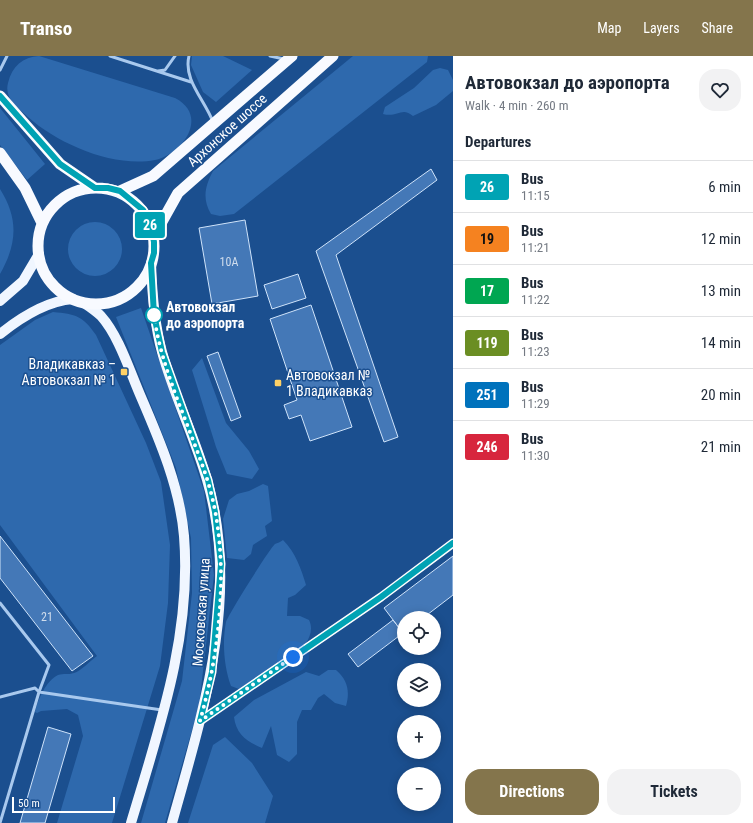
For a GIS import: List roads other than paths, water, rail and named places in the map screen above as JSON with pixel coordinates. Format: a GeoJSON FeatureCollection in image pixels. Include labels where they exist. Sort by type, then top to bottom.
{"type":"FeatureCollection","features":[{"type":"Feature","properties":{"kind":"highway","name":"Архонское шоссе"},"geometry":{"type":"LineString","coordinates":[[154,236],[178,193],[333,56]]}},
{"type":"Feature","properties":{"kind":"highway","name":"Архонское шоссе"},"geometry":{"type":"LineString","coordinates":[[120,191],[153,176],[290,58]]}},
{"type":"Feature","properties":{"kind":"highway"},"geometry":{"type":"LineString","coordinates":[[0,96],[60,164],[95,188]]}},
{"type":"Feature","properties":{"kind":"highway"},"geometry":{"type":"LineString","coordinates":[[0,153],[25,188],[42,223]]}},
{"type":"Feature","properties":{"kind":"highway"},"geometry":{"type":"LineString","coordinates":[[86,188],[108,188],[120,191],[143,210],[150,223],[154,236],[154,253],[151,263],[141,283],[131,293],[118,300],[100,305],[84,303],[60,292],[48,280],[41,266],[39,254],[42,223],[59,200],[73,192],[86,188]]}},
{"type":"Feature","properties":{"kind":"main road"},"geometry":{"type":"LineString","coordinates":[[0,301],[22,281],[39,254]]}},
{"type":"Feature","properties":{"kind":"main road","name":"Московская улица"},"geometry":{"type":"LineString","coordinates":[[151,263],[154,315],[162,352],[208,480],[215,512],[221,564],[212,672],[172,823]]}},
{"type":"Feature","properties":{"kind":"main road"},"geometry":{"type":"LineString","coordinates":[[0,334],[42,307],[64,300],[73,299]]}},
{"type":"Feature","properties":{"kind":"main road","name":"Московская улица"},"geometry":{"type":"LineString","coordinates":[[84,303],[100,315],[121,350],[163,450],[176,493],[184,535],[185,591],[170,690],[131,823]]}},
{"type":"Feature","properties":{"kind":"street"},"geometry":{"type":"LineString","coordinates":[[200,721],[381,597],[453,543]]}},
{"type":"Feature","properties":{"kind":"lane"},"geometry":{"type":"LineString","coordinates":[[0,70],[7,56]]}},
{"type":"Feature","properties":{"kind":"lane"},"geometry":{"type":"LineString","coordinates":[[110,56],[191,82]]}},
{"type":"Feature","properties":{"kind":"lane"},"geometry":{"type":"LineString","coordinates":[[156,71],[165,70],[175,56]]}},
{"type":"Feature","properties":{"kind":"lane"},"geometry":{"type":"LineString","coordinates":[[189,56],[187,64],[191,82],[209,110],[214,124]]}},
{"type":"Feature","properties":{"kind":"lane"},"geometry":{"type":"LineString","coordinates":[[270,56],[290,58]]}},
{"type":"Feature","properties":{"kind":"lane"},"geometry":{"type":"LineString","coordinates":[[0,603],[49,665],[39,692],[0,823]]}},
{"type":"Feature","properties":{"kind":"lane"},"geometry":{"type":"LineString","coordinates":[[0,697],[35,688],[39,692],[164,710]]}},
{"type":"Feature","properties":{"kind":"place","name":"Автовокзал до аэропорта"},"geometry":{"type":"Point","coordinates":[154,315]}},
{"type":"Feature","properties":{"kind":"place","name":"Владикавказ – Автовокзал № 1"},"geometry":{"type":"Point","coordinates":[124,372]}},
{"type":"Feature","properties":{"kind":"place","name":"Автовокзал № 1 Владикавказ"},"geometry":{"type":"Point","coordinates":[278,383]}}]}
